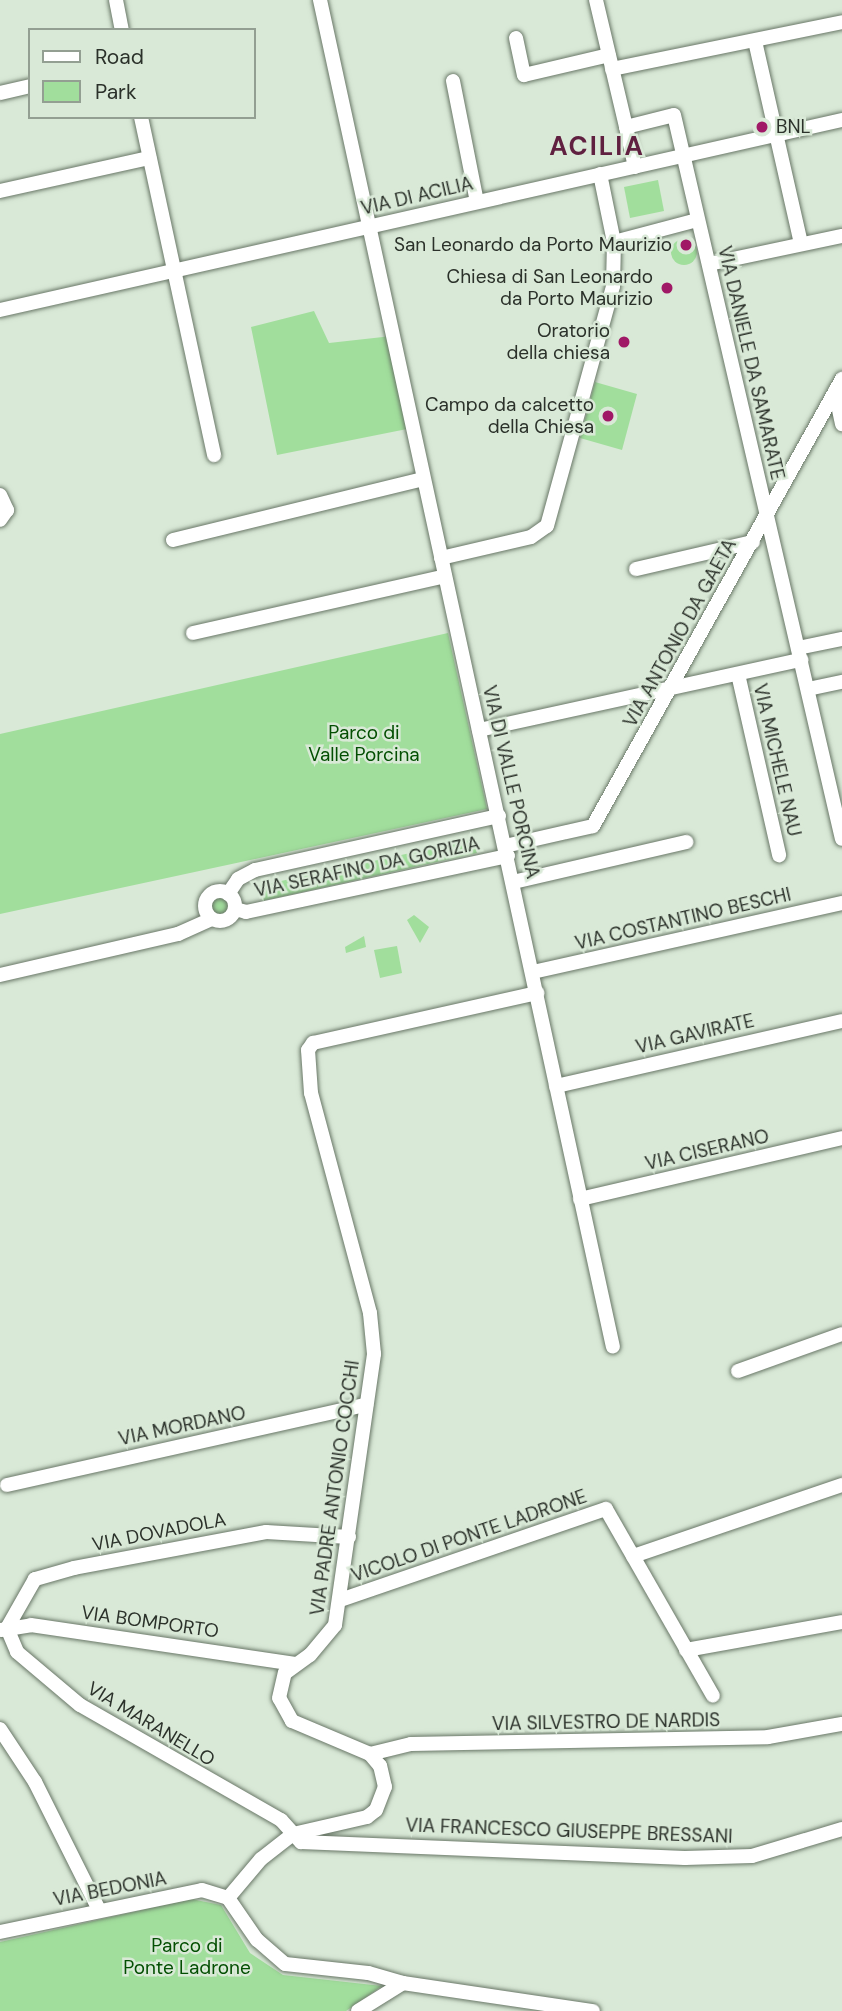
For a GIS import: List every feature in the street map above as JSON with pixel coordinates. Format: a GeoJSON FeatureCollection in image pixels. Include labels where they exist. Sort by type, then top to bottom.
{"type":"FeatureCollection","features":[{"type":"Feature","properties":{"kind":"street"},"geometry":{"type":"LineString","coordinates":[[116,0],[122,28]]}},
{"type":"Feature","properties":{"kind":"street","name":"VIA DI VALLE PORCINA"},"geometry":{"type":"LineString","coordinates":[[320,0],[613,1347]]}},
{"type":"Feature","properties":{"kind":"street"},"geometry":{"type":"LineString","coordinates":[[596,0],[635,166]]}},
{"type":"Feature","properties":{"kind":"street"},"geometry":{"type":"LineString","coordinates":[[516,38],[524,75],[755,41],[842,22]]}},
{"type":"Feature","properties":{"kind":"street"},"geometry":{"type":"LineString","coordinates":[[755,41],[801,244]]}},
{"type":"Feature","properties":{"kind":"street"},"geometry":{"type":"LineString","coordinates":[[453,81],[477,202]]}},
{"type":"Feature","properties":{"kind":"street"},"geometry":{"type":"LineString","coordinates":[[0,93],[28,86]]}},
{"type":"Feature","properties":{"kind":"street","name":"VIA DANIELE DA SAMARATE"},"geometry":{"type":"LineString","coordinates":[[626,127],[674,115],[842,839]]}},
{"type":"Feature","properties":{"kind":"street"},"geometry":{"type":"LineString","coordinates":[[141,119],[214,454]]}},
{"type":"Feature","properties":{"kind":"street","name":"VIA DI ACILIA"},"geometry":{"type":"LineString","coordinates":[[0,310],[842,120]]}},
{"type":"Feature","properties":{"kind":"street"},"geometry":{"type":"LineString","coordinates":[[0,191],[149,158]]}},
{"type":"Feature","properties":{"kind":"street"},"geometry":{"type":"LineString","coordinates":[[441,558],[531,537],[547,526],[613,286],[614,242],[600,174]]}},
{"type":"Feature","properties":{"kind":"street"},"geometry":{"type":"LineString","coordinates":[[614,242],[697,220]]}},
{"type":"Feature","properties":{"kind":"street"},"geometry":{"type":"LineString","coordinates":[[709,264],[842,236]]}},
{"type":"Feature","properties":{"kind":"street"},"geometry":{"type":"LineString","coordinates":[[839,385],[842,424]]}},
{"type":"Feature","properties":{"kind":"street","name":"VIA ANTONIO DA GAETA"},"geometry":{"type":"LineString","coordinates":[[506,851],[593,826],[839,385]]}},
{"type":"Feature","properties":{"kind":"street"},"geometry":{"type":"LineString","coordinates":[[173,540],[423,479]]}},
{"type":"Feature","properties":{"kind":"street"},"geometry":{"type":"LineString","coordinates":[[0,495],[7,510],[0,520]]}},
{"type":"Feature","properties":{"kind":"street"},"geometry":{"type":"LineString","coordinates":[[636,569],[752,542]]}},
{"type":"Feature","properties":{"kind":"street"},"geometry":{"type":"LineString","coordinates":[[193,633],[445,576]]}},
{"type":"Feature","properties":{"kind":"street"},"geometry":{"type":"LineString","coordinates":[[479,730],[738,674],[842,639]]}},
{"type":"Feature","properties":{"kind":"street","name":"VIA MICHELE NAU"},"geometry":{"type":"LineString","coordinates":[[738,674],[779,855]]}},
{"type":"Feature","properties":{"kind":"street"},"geometry":{"type":"LineString","coordinates":[[807,689],[842,682]]}},
{"type":"Feature","properties":{"kind":"street"},"geometry":{"type":"LineString","coordinates":[[229,894],[238,879],[255,870],[499,816]]}},
{"type":"Feature","properties":{"kind":"street"},"geometry":{"type":"LineString","coordinates":[[513,882],[686,842]]}},
{"type":"Feature","properties":{"kind":"street","name":"VIA SERAFINO DA GORIZIA"},"geometry":{"type":"LineString","coordinates":[[235,909],[246,912],[506,851]]}},
{"type":"Feature","properties":{"kind":"street"},"geometry":{"type":"LineString","coordinates":[[212,919],[206,909],[208,898],[218,892],[229,894]]}},
{"type":"Feature","properties":{"kind":"street"},"geometry":{"type":"LineString","coordinates":[[0,975],[178,934],[212,919],[223,921],[235,909],[229,894]]}},
{"type":"Feature","properties":{"kind":"street","name":"VIA COSTANTINO BESCHI"},"geometry":{"type":"LineString","coordinates":[[533,972],[842,904]]}},
{"type":"Feature","properties":{"kind":"street","name":"VIA PADRE ANTONIO COCCHI"},"geometry":{"type":"LineString","coordinates":[[370,1754],[292,1721],[279,1698],[285,1673],[331,1635],[340,1600],[374,1353],[370,1313],[311,1093],[308,1051],[313,1043],[537,993]]}},
{"type":"Feature","properties":{"kind":"street","name":"VIA GAVIRATE"},"geometry":{"type":"LineString","coordinates":[[556,1086],[842,1021]]}},
{"type":"Feature","properties":{"kind":"street","name":"VIA CISERANO"},"geometry":{"type":"LineString","coordinates":[[580,1199],[842,1138]]}},
{"type":"Feature","properties":{"kind":"street"},"geometry":{"type":"LineString","coordinates":[[738,1371],[842,1334]]}},
{"type":"Feature","properties":{"kind":"street","name":"VIA MORDANO"},"geometry":{"type":"LineString","coordinates":[[7,1485],[366,1405]]}},
{"type":"Feature","properties":{"kind":"street"},"geometry":{"type":"LineString","coordinates":[[633,1556],[842,1485]]}},
{"type":"Feature","properties":{"kind":"street","name":"VICOLO DI PONTE LADRONE"},"geometry":{"type":"LineString","coordinates":[[340,1600],[606,1509],[713,1696]]}},
{"type":"Feature","properties":{"kind":"street","name":"VIA DOVADOLA"},"geometry":{"type":"LineString","coordinates":[[4,1629],[35,1579],[266,1532],[349,1537]]}},
{"type":"Feature","properties":{"kind":"street"},"geometry":{"type":"LineString","coordinates":[[686,1650],[842,1622]]}},
{"type":"Feature","properties":{"kind":"street","name":"VIA BOMPORTO"},"geometry":{"type":"LineString","coordinates":[[4,1629],[31,1625],[91,1632],[295,1664]]}},
{"type":"Feature","properties":{"kind":"street","name":"VIA MARANELLO"},"geometry":{"type":"LineString","coordinates":[[4,1629],[17,1652],[80,1705],[281,1820],[293,1834]]}},
{"type":"Feature","properties":{"kind":"street","name":"VIA SILVESTRO DE NARDIS"},"geometry":{"type":"LineString","coordinates":[[370,1754],[411,1744],[768,1737],[842,1724]]}},
{"type":"Feature","properties":{"kind":"street"},"geometry":{"type":"LineString","coordinates":[[0,1729],[35,1782],[99,1910]]}},
{"type":"Feature","properties":{"kind":"street"},"geometry":{"type":"LineString","coordinates":[[370,1754],[384,1776],[385,1787],[376,1810],[349,1822],[293,1834],[261,1859],[228,1898],[257,1940],[285,1964],[368,1973],[403,1983],[593,2011]]}},
{"type":"Feature","properties":{"kind":"street","name":"VIA FRANCESCO GIUSEPPE BRESSANI"},"geometry":{"type":"LineString","coordinates":[[293,1834],[301,1842],[685,1858],[752,1856],[842,1829]]}},
{"type":"Feature","properties":{"kind":"street","name":"VIA BEDONIA"},"geometry":{"type":"LineString","coordinates":[[0,1932],[202,1890],[228,1898]]}},
{"type":"Feature","properties":{"kind":"street"},"geometry":{"type":"LineString","coordinates":[[358,2011],[403,1983]]}},
{"type":"Feature","properties":{"kind":"green space"},"geometry":{"type":"Polygon","coordinates":[[[658,180],[664,211],[630,218],[624,187],[658,180]]]}},
{"type":"Feature","properties":{"kind":"green space"},"geometry":{"type":"Polygon","coordinates":[[[684,239],[693,243],[697,252],[693,261],[684,265],[675,261],[671,252],[675,243],[684,239]]]}},
{"type":"Feature","properties":{"kind":"green space"},"geometry":{"type":"Polygon","coordinates":[[[314,311],[329,343],[392,336],[412,428],[277,455],[251,327],[314,311]]]}},
{"type":"Feature","properties":{"kind":"green space","name":"Campo da calcetto della Chiesa"},"geometry":{"type":"Polygon","coordinates":[[[595,382],[637,394],[622,450],[580,438],[595,382]]]}},
{"type":"Feature","properties":{"kind":"green space","name":"Parco di Valle Porcina"},"geometry":{"type":"Polygon","coordinates":[[[448,633],[487,809],[0,914],[0,734],[448,633]]]}},
{"type":"Feature","properties":{"kind":"green space"},"geometry":{"type":"Polygon","coordinates":[[[475,839],[477,853],[262,901],[258,886],[475,839]]]}},
{"type":"Feature","properties":{"kind":"green space"},"geometry":{"type":"Polygon","coordinates":[[[220,898],[226,901],[229,907],[226,913],[220,916],[214,913],[211,907],[214,901],[220,898]]]}},
{"type":"Feature","properties":{"kind":"green space"},"geometry":{"type":"Polygon","coordinates":[[[414,915],[429,927],[420,943],[407,920],[414,915]]]}},
{"type":"Feature","properties":{"kind":"green space"},"geometry":{"type":"Polygon","coordinates":[[[364,936],[366,947],[346,953],[345,947],[364,936]]]}},
{"type":"Feature","properties":{"kind":"green space"},"geometry":{"type":"Polygon","coordinates":[[[397,946],[402,973],[380,978],[374,950],[397,946]]]}},
{"type":"Feature","properties":{"kind":"green space","name":"Parco di Ponte Ladrone"},"geometry":{"type":"Polygon","coordinates":[[[191,1899],[221,1905],[250,1953],[283,1975],[382,1986],[346,2011],[0,2011],[0,1942],[191,1899]]]}},
{"type":"Feature","properties":{"kind":"place","name":"BNL"},"geometry":{"type":"Point","coordinates":[762,127]}},
{"type":"Feature","properties":{"kind":"place","name":"San Leonardo da Porto Maurizio"},"geometry":{"type":"Point","coordinates":[686,245]}},
{"type":"Feature","properties":{"kind":"place","name":"Chiesa di San Leonardo da Porto Maurizio"},"geometry":{"type":"Point","coordinates":[667,288]}},
{"type":"Feature","properties":{"kind":"place","name":"Oratorio della chiesa"},"geometry":{"type":"Point","coordinates":[624,342]}},
{"type":"Feature","properties":{"kind":"place","name":"Campo da calcetto della Chiesa"},"geometry":{"type":"Point","coordinates":[608,416]}},
{"type":"Feature","properties":{"kind":"district","name":"ACILIA"},"geometry":{"type":"Point","coordinates":[597,147]}}]}
